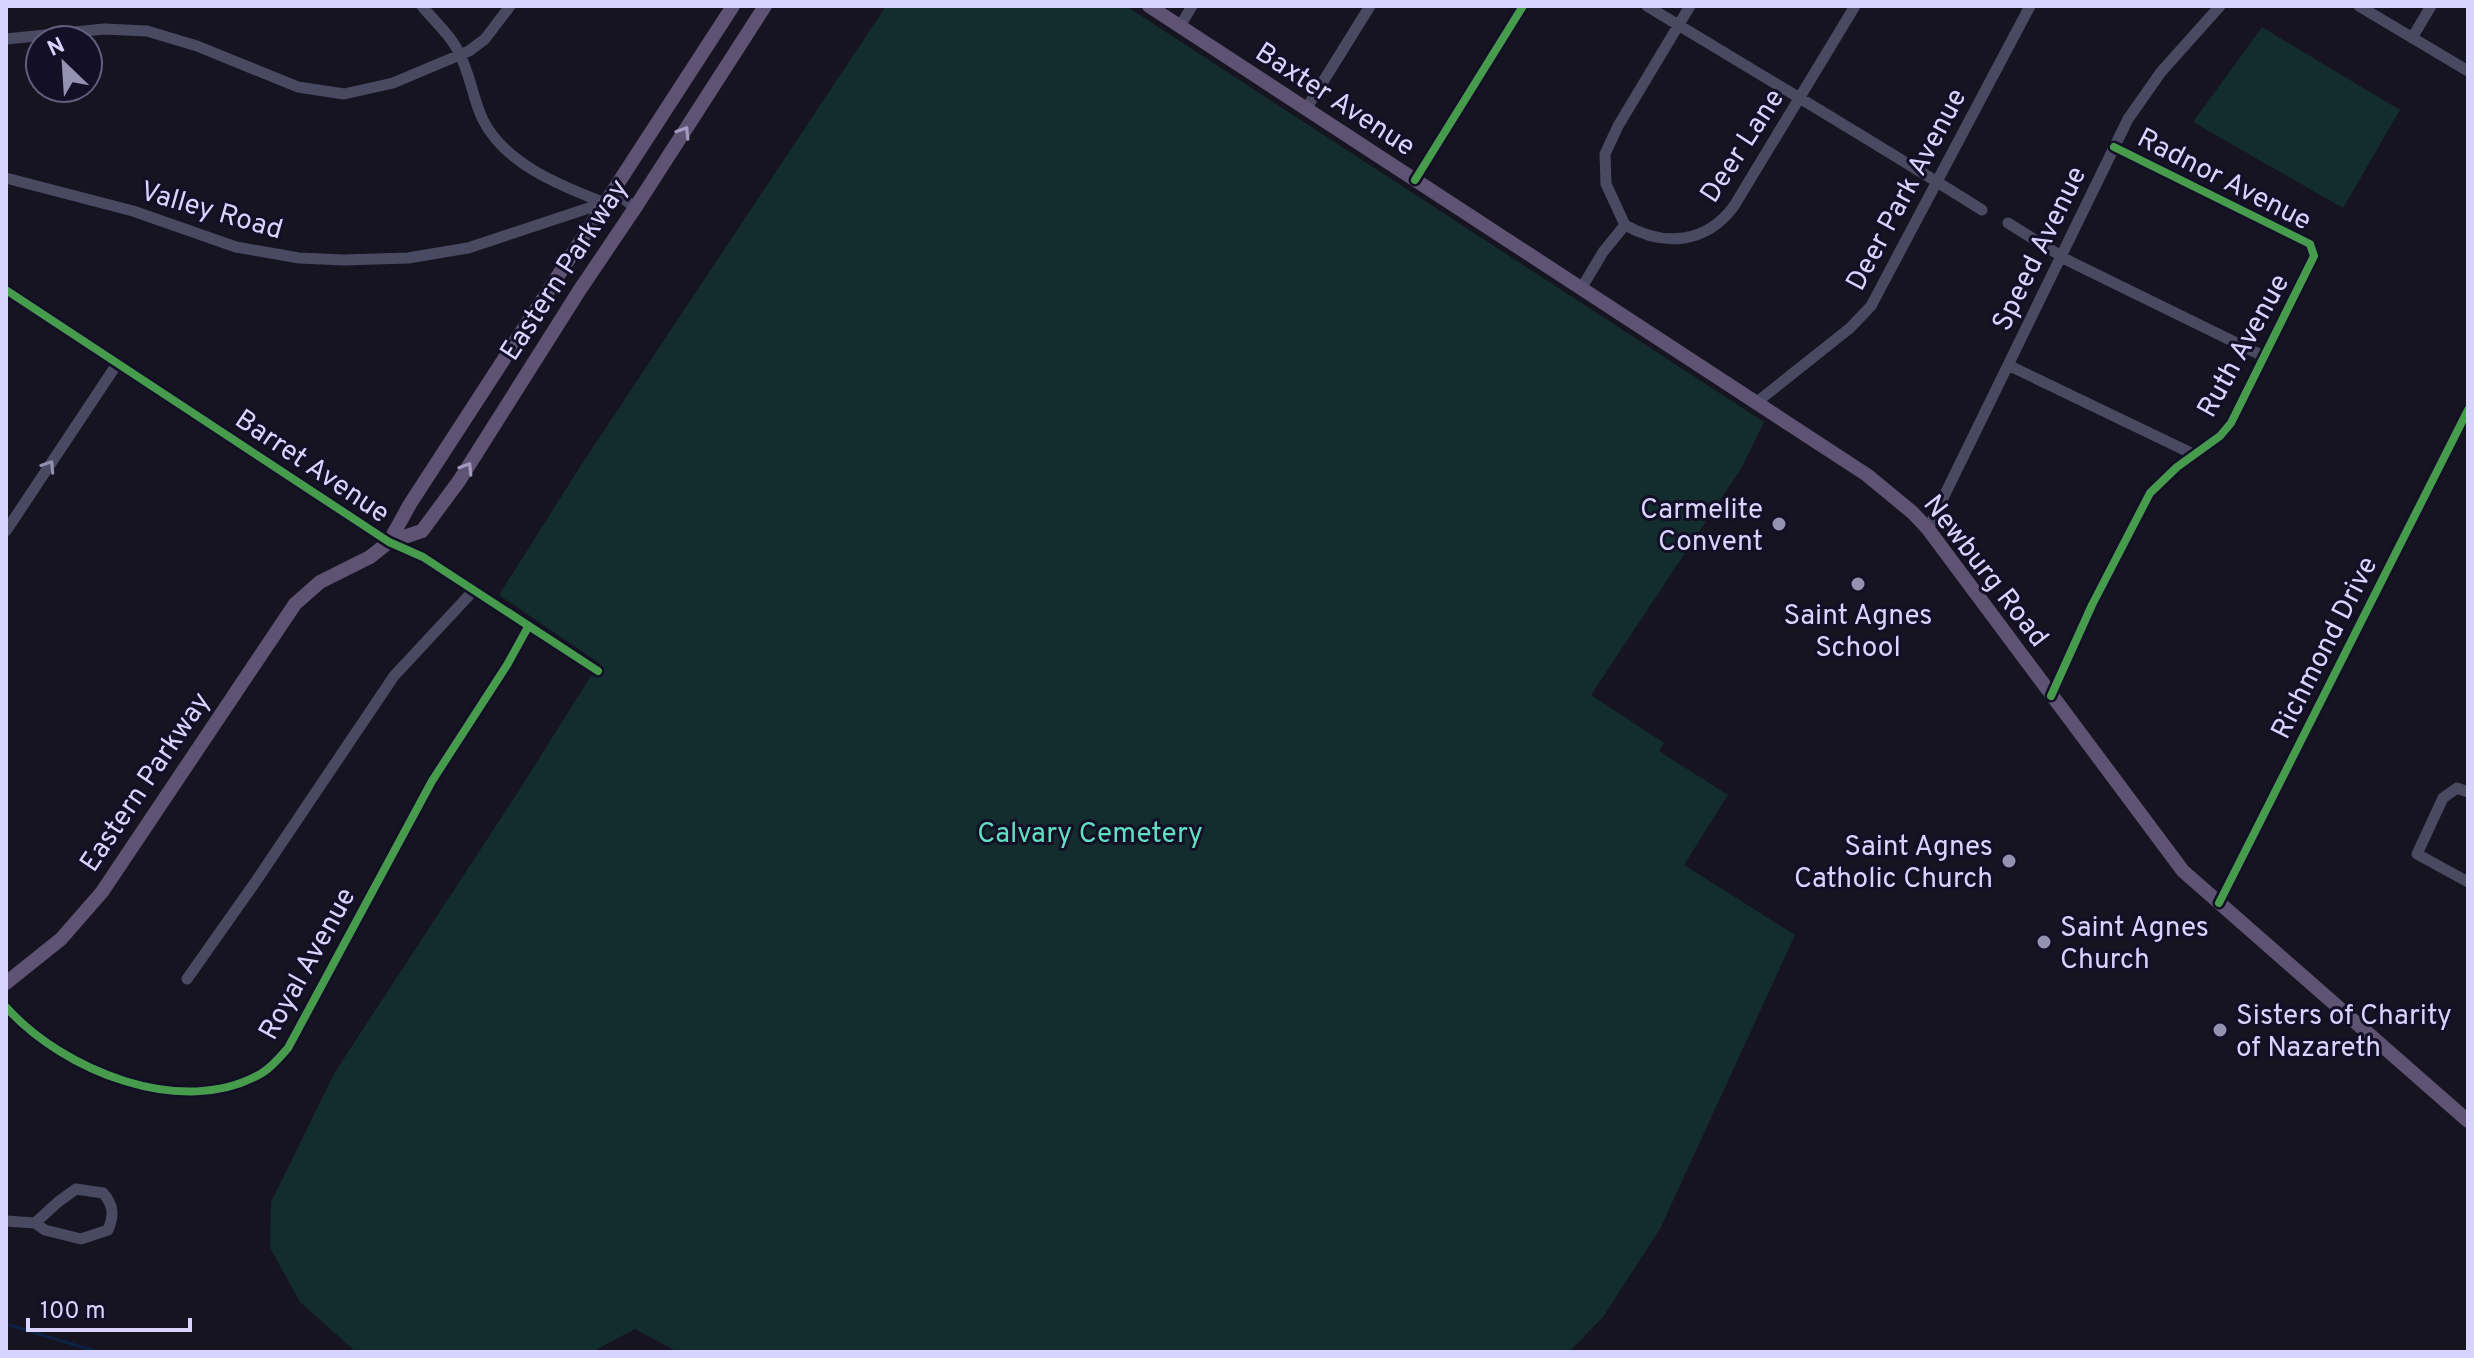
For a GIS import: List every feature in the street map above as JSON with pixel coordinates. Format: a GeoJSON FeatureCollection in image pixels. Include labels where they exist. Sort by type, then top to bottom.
{"type":"FeatureCollection","features":[{"type":"Feature","properties":{"kind":"main road","name":"Eastern Parkway"},"geometry":{"type":"LineString","coordinates":[[389,542],[410,504],[733,6]]}},
{"type":"Feature","properties":{"kind":"main road","name":"Eastern Parkway"},"geometry":{"type":"LineString","coordinates":[[6,983],[61,939],[102,892],[295,604],[320,582],[370,557],[389,542],[422,531],[765,6]]}},
{"type":"Feature","properties":{"kind":"main road","name":"Baxter Avenue"},"geometry":{"type":"LineString","coordinates":[[1149,6],[1415,180]]}},
{"type":"Feature","properties":{"kind":"main road","name":"Newburg Road"},"geometry":{"type":"LineString","coordinates":[[1415,180],[1757,402],[1879,484],[1913,513],[1928,529],[2167,853],[2219,903],[2468,1121]]}},
{"type":"Feature","properties":{"kind":"street"},"geometry":{"type":"LineString","coordinates":[[422,6],[456,46],[474,99],[493,134],[536,171],[569,189],[605,203]]}},
{"type":"Feature","properties":{"kind":"street"},"geometry":{"type":"LineString","coordinates":[[6,39],[104,29],[147,31],[197,46],[298,87],[344,94],[393,83],[460,55],[485,39],[510,6]]}},
{"type":"Feature","properties":{"kind":"street"},"geometry":{"type":"LineString","coordinates":[[1180,26],[1192,6]]}},
{"type":"Feature","properties":{"kind":"street"},"geometry":{"type":"LineString","coordinates":[[1306,109],[1370,6]]}},
{"type":"Feature","properties":{"kind":"street"},"geometry":{"type":"LineString","coordinates":[[1415,180],[1523,6]]}},
{"type":"Feature","properties":{"kind":"street"},"geometry":{"type":"LineString","coordinates":[[1647,6],[1799,99],[1846,124],[1982,210]]}},
{"type":"Feature","properties":{"kind":"street"},"geometry":{"type":"LineString","coordinates":[[1581,289],[1603,252],[1625,225],[1606,184],[1605,154],[1618,126],[1690,6]]}},
{"type":"Feature","properties":{"kind":"street","name":"Deer Lane"},"geometry":{"type":"LineString","coordinates":[[1625,225],[1637,232],[1669,238],[1688,237],[1713,228],[1734,206],[1855,6]]}},
{"type":"Feature","properties":{"kind":"street","name":"Deer Park Avenue"},"geometry":{"type":"LineString","coordinates":[[1757,402],[1850,328],[1871,306],[2030,6]]}},
{"type":"Feature","properties":{"kind":"street","name":"Speed Avenue"},"geometry":{"type":"LineString","coordinates":[[1928,529],[2114,147],[2143,95],[2220,6]]}},
{"type":"Feature","properties":{"kind":"street"},"geometry":{"type":"LineString","coordinates":[[2359,6],[2468,71]]}},
{"type":"Feature","properties":{"kind":"street"},"geometry":{"type":"LineString","coordinates":[[2412,38],[2431,6]]}},
{"type":"Feature","properties":{"kind":"street","name":"Radnor Avenue"},"geometry":{"type":"LineString","coordinates":[[2114,147],[2310,244],[2314,251]]}},
{"type":"Feature","properties":{"kind":"street","name":"Valley Road"},"geometry":{"type":"LineString","coordinates":[[6,178],[133,211],[236,247],[299,258],[408,258],[468,248],[622,197],[635,208]]}},
{"type":"Feature","properties":{"kind":"street"},"geometry":{"type":"LineString","coordinates":[[2008,223],[2061,256],[2265,357]]}},
{"type":"Feature","properties":{"kind":"street","name":"Ruth Avenue"},"geometry":{"type":"LineString","coordinates":[[2051,696],[2092,605],[2150,493],[2193,454],[2220,436],[2231,423],[2309,267],[2314,251]]}},
{"type":"Feature","properties":{"kind":"street","name":"Barret Avenue"},"geometry":{"type":"LineString","coordinates":[[6,290],[389,542],[423,557],[598,671]]}},
{"type":"Feature","properties":{"kind":"street"},"geometry":{"type":"LineString","coordinates":[[6,531],[117,364]]}},
{"type":"Feature","properties":{"kind":"street"},"geometry":{"type":"LineString","coordinates":[[2008,365],[2193,454]]}},
{"type":"Feature","properties":{"kind":"street","name":"Richmond Drive"},"geometry":{"type":"LineString","coordinates":[[2219,903],[2468,410]]}},
{"type":"Feature","properties":{"kind":"street"},"geometry":{"type":"LineString","coordinates":[[187,979],[394,676],[474,590]]}},
{"type":"Feature","properties":{"kind":"street","name":"Royal Avenue"},"geometry":{"type":"LineString","coordinates":[[6,1007],[22,1024],[72,1059],[145,1086],[199,1092],[246,1081],[266,1070],[288,1048],[417,806],[528,627]]}},
{"type":"Feature","properties":{"kind":"street"},"geometry":{"type":"LineString","coordinates":[[2468,792],[2457,788],[2443,798],[2417,854],[2468,882]]}},
{"type":"Feature","properties":{"kind":"street"},"geometry":{"type":"LineString","coordinates":[[6,1221],[35,1223],[81,1239],[108,1230],[113,1218],[110,1201],[103,1193],[76,1189],[35,1223]]}},
{"type":"Feature","properties":{"kind":"green space","name":"Calvary Cemetery"},"geometry":{"type":"Polygon","coordinates":[[[886,6],[1126,6],[1764,422],[1742,467],[1591,695],[1664,743],[1659,751],[1728,795],[1684,865],[1795,935],[1660,1229],[1603,1317],[1569,1352],[678,1352],[635,1329],[592,1352],[356,1352],[300,1302],[270,1248],[271,1202],[335,1072],[599,663],[499,595],[585,459],[886,6]]]}},
{"type":"Feature","properties":{"kind":"green space"},"geometry":{"type":"Polygon","coordinates":[[[2262,27],[2400,110],[2343,208],[2193,122],[2262,27]]]}},
{"type":"Feature","properties":{"kind":"waterway"},"geometry":{"type":"LineString","coordinates":[[6,1324],[98,1352]]}},
{"type":"Feature","properties":{"kind":"cycle path"},"geometry":{"type":"LineString","coordinates":[[1415,180],[1523,6]]}},
{"type":"Feature","properties":{"kind":"cycle path"},"geometry":{"type":"LineString","coordinates":[[2051,696],[2092,605],[2150,493],[2177,467],[2220,436],[2231,423],[2314,256],[2310,244],[2114,147]]}},
{"type":"Feature","properties":{"kind":"cycle path"},"geometry":{"type":"LineString","coordinates":[[6,290],[389,542],[423,557],[598,671]]}},
{"type":"Feature","properties":{"kind":"cycle path"},"geometry":{"type":"LineString","coordinates":[[2219,903],[2468,410]]}},
{"type":"Feature","properties":{"kind":"cycle path"},"geometry":{"type":"LineString","coordinates":[[6,1007],[30,1030],[59,1050],[91,1068],[125,1081],[161,1089],[197,1091],[231,1086],[266,1071],[288,1048],[432,781],[528,627]]}},
{"type":"Feature","properties":{"kind":"place","name":"Carmelite Convent"},"geometry":{"type":"Point","coordinates":[1779,524]}},
{"type":"Feature","properties":{"kind":"place","name":"Saint Agnes School"},"geometry":{"type":"Point","coordinates":[1858,584]}},
{"type":"Feature","properties":{"kind":"place","name":"Saint Agnes Catholic Church"},"geometry":{"type":"Point","coordinates":[2009,861]}},
{"type":"Feature","properties":{"kind":"place","name":"Saint Agnes Church"},"geometry":{"type":"Point","coordinates":[2044,942]}},
{"type":"Feature","properties":{"kind":"place","name":"Sisters of Charity of Nazareth"},"geometry":{"type":"Point","coordinates":[2220,1030]}}]}
